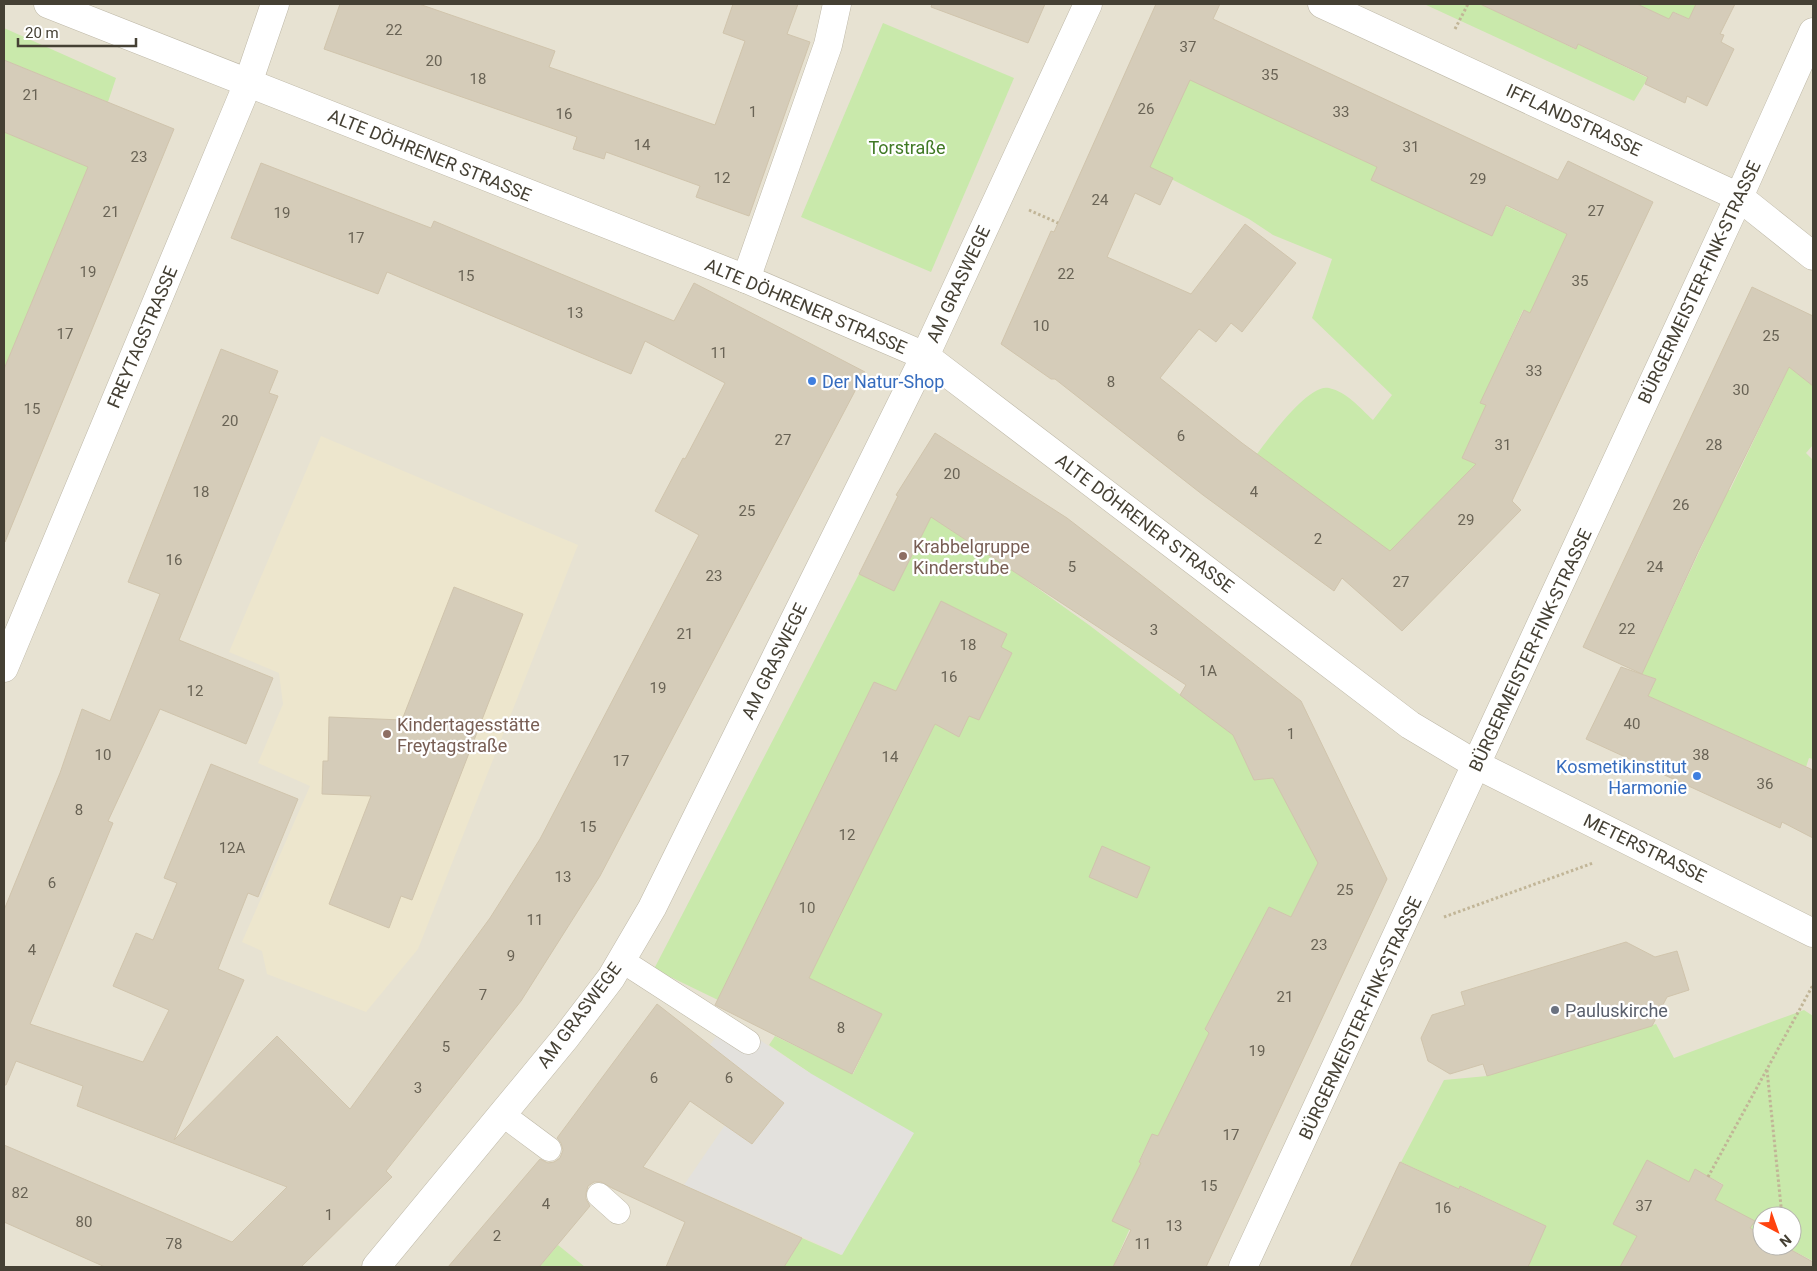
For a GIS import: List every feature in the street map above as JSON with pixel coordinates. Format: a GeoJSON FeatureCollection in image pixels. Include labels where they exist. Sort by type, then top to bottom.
{"type":"FeatureCollection","features":[{"type":"Feature","properties":{"kind":"street","name":"ALTE DÖHRENER STRASSE"},"geometry":{"type":"LineString","coordinates":[[48,4],[746,280],[925,356],[1410,725],[1477,765]]}},
{"type":"Feature","properties":{"kind":"street","name":"FREYTAGSTRASSE"},"geometry":{"type":"LineString","coordinates":[[4,668],[248,83],[275,4]]}},
{"type":"Feature","properties":{"kind":"street"},"geometry":{"type":"LineString","coordinates":[[746,280],[828,45],[837,4]]}},
{"type":"Feature","properties":{"kind":"street","name":"AM GRASWEGE"},"geometry":{"type":"LineString","coordinates":[[376,1267],[566,1038],[611,978],[652,908],[925,356],[1088,4]]}},
{"type":"Feature","properties":{"kind":"street","name":"IFFLANDSTRASSE"},"geometry":{"type":"LineString","coordinates":[[1322,4],[1739,197],[1813,256]]}},
{"type":"Feature","properties":{"kind":"street","name":"BÜRGERMEISTER-FINK-STRASSE"},"geometry":{"type":"LineString","coordinates":[[1244,1267],[1739,197],[1813,32]]}},
{"type":"Feature","properties":{"kind":"street","name":"METERSTRASSE"},"geometry":{"type":"LineString","coordinates":[[1477,765],[1813,933]]}},
{"type":"Feature","properties":{"kind":"lane"},"geometry":{"type":"LineString","coordinates":[[621,960],[748,1042]]}},
{"type":"Feature","properties":{"kind":"lane"},"geometry":{"type":"LineString","coordinates":[[502,1114],[549,1148]]}},
{"type":"Feature","properties":{"kind":"lane"},"geometry":{"type":"LineString","coordinates":[[599,1194],[618,1212]]}},
{"type":"Feature","properties":{"kind":"path"},"geometry":{"type":"LineString","coordinates":[[1398,934],[1640,846]]}},
{"type":"Feature","properties":{"kind":"path"},"geometry":{"type":"LineString","coordinates":[[1708,1177],[1813,985]]}},
{"type":"Feature","properties":{"kind":"path"},"geometry":{"type":"LineString","coordinates":[[1767,1069],[1781,1206]]}},
{"type":"Feature","properties":{"kind":"shaded area"},"geometry":{"type":"Polygon","coordinates":[[[4,4],[1813,4],[1813,1267],[4,1267],[4,4]]]}},
{"type":"Feature","properties":{"kind":"shaded area","name":"Kindertagesstätte Freytagstraße"},"geometry":{"type":"Polygon","coordinates":[[[321,436],[578,545],[418,949],[366,1012],[267,974],[262,951],[242,942],[310,786],[258,763],[283,704],[279,673],[229,652],[321,436]]]}},
{"type":"Feature","properties":{"kind":"shaded area"},"geometry":{"type":"Polygon","coordinates":[[[728,1019],[810,1073],[914,1133],[842,1255],[684,1185],[725,1125],[752,1144],[784,1103],[710,1045],[728,1019]]]}},
{"type":"Feature","properties":{"kind":"green space"},"geometry":{"type":"Polygon","coordinates":[[[1424,4],[1480,4],[1575,49],[1578,44],[1648,78],[1634,101],[1424,4]]]}},
{"type":"Feature","properties":{"kind":"green space"},"geometry":{"type":"Polygon","coordinates":[[[1637,4],[1696,4],[1689,19],[1674,12],[1669,19],[1637,4]]]}},
{"type":"Feature","properties":{"kind":"green space","name":"Torstraße"},"geometry":{"type":"Polygon","coordinates":[[[883,23],[1014,78],[931,272],[801,217],[883,23]]]}},
{"type":"Feature","properties":{"kind":"green space"},"geometry":{"type":"Polygon","coordinates":[[[4,28],[116,78],[108,102],[4,60],[4,28]]]}},
{"type":"Feature","properties":{"kind":"green space"},"geometry":{"type":"Polygon","coordinates":[[[1191,67],[1317,139],[1377,167],[1492,236],[1506,206],[1567,234],[1530,313],[1523,310],[1481,402],[1486,405],[1462,458],[1476,464],[1394,555],[1257,454],[1290,413],[1311,394],[1321,389],[1329,388],[1342,393],[1373,420],[1392,395],[1312,318],[1332,259],[1273,235],[1249,219],[1146,166],[1161,143],[1173,118],[1191,67]]]}},
{"type":"Feature","properties":{"kind":"green space"},"geometry":{"type":"Polygon","coordinates":[[[4,132],[88,167],[4,369],[4,132]]]}},
{"type":"Feature","properties":{"kind":"green space"},"geometry":{"type":"Polygon","coordinates":[[[1789,367],[1813,386],[1813,445],[1806,453],[1813,460],[1813,759],[1809,758],[1806,767],[1648,696],[1656,679],[1642,674],[1707,535],[1722,487],[1730,490],[1789,367]]]}},
{"type":"Feature","properties":{"kind":"green space"},"geometry":{"type":"Polygon","coordinates":[[[931,517],[1022,577],[1089,625],[1233,735],[1254,780],[1273,778],[1318,863],[1291,917],[1269,907],[1205,1029],[1209,1033],[1158,1136],[1152,1134],[1139,1161],[1155,1171],[1113,1267],[784,1267],[802,1238],[841,1255],[810,1073],[769,1045],[775,1036],[853,1074],[882,1014],[809,978],[935,724],[959,736],[969,716],[979,720],[1012,653],[1001,647],[1007,634],[941,601],[896,691],[874,682],[718,1000],[654,969],[859,574],[894,591],[931,517]]]}},
{"type":"Feature","properties":{"kind":"green space"},"geometry":{"type":"Polygon","coordinates":[[[1804,1010],[1813,1016],[1813,1261],[1802,1255],[1802,1206],[1752,1206],[1752,1221],[1715,1200],[1723,1184],[1695,1170],[1689,1182],[1647,1160],[1613,1224],[1637,1236],[1620,1267],[1528,1267],[1546,1226],[1461,1186],[1459,1189],[1401,1162],[1444,1080],[1487,1076],[1656,1024],[1674,1058],[1804,1010]]]}},
{"type":"Feature","properties":{"kind":"green space"},"geometry":{"type":"Polygon","coordinates":[[[558,1245],[585,1267],[539,1267],[558,1245]]]}},
{"type":"Feature","properties":{"kind":"building"},"geometry":{"type":"Polygon","coordinates":[[[340,4],[419,4],[555,51],[549,67],[715,125],[745,41],[723,33],[733,4],[798,4],[787,34],[810,42],[749,216],[696,197],[700,186],[606,152],[604,159],[573,149],[577,137],[324,49],[340,4]]]}},
{"type":"Feature","properties":{"kind":"building"},"geometry":{"type":"Polygon","coordinates":[[[932,4],[1045,4],[1028,43],[931,7],[932,4]]]}},
{"type":"Feature","properties":{"kind":"building"},"geometry":{"type":"Polygon","coordinates":[[[1156,4],[1220,4],[1213,19],[1558,180],[1568,161],[1653,202],[1512,501],[1521,510],[1402,631],[1342,578],[1334,591],[1203,495],[1055,379],[1051,379],[1001,344],[1051,231],[1054,232],[1156,4]],[[1190,80],[1150,167],[1173,178],[1160,205],[1135,193],[1107,257],[1191,294],[1245,224],[1296,263],[1242,332],[1231,323],[1216,342],[1199,329],[1160,378],[1242,443],[1390,551],[1476,464],[1462,458],[1486,405],[1480,403],[1524,310],[1530,313],[1567,234],[1506,205],[1492,236],[1371,180],[1377,167],[1190,80]]]}},
{"type":"Feature","properties":{"kind":"building"},"geometry":{"type":"Polygon","coordinates":[[[1480,4],[1637,4],[1669,19],[1673,12],[1689,19],[1696,4],[1735,4],[1720,34],[1724,35],[1721,42],[1734,49],[1707,106],[1687,96],[1685,103],[1645,84],[1648,77],[1578,44],[1576,49],[1480,4]]]}},
{"type":"Feature","properties":{"kind":"building"},"geometry":{"type":"Polygon","coordinates":[[[4,60],[174,129],[5,542],[4,369],[88,167],[4,132],[4,60]]]}},
{"type":"Feature","properties":{"kind":"building"},"geometry":{"type":"Polygon","coordinates":[[[261,163],[431,228],[434,221],[674,321],[694,283],[865,372],[600,876],[521,1001],[386,1171],[392,1177],[301,1267],[105,1267],[4,1222],[4,1145],[232,1242],[287,1187],[77,1106],[83,1086],[16,1061],[6,1085],[4,1085],[4,910],[60,773],[82,709],[110,721],[160,594],[128,582],[221,349],[278,371],[269,393],[278,396],[179,640],[273,678],[246,744],[160,709],[108,821],[113,823],[30,1024],[143,1062],[169,1010],[113,986],[136,933],[153,940],[177,883],[164,878],[211,764],[298,799],[258,897],[248,893],[218,969],[244,980],[174,1140],[277,1036],[350,1109],[490,918],[540,839],[699,535],[655,511],[725,383],[645,341],[631,374],[387,272],[378,294],[231,238],[261,163]]]}},
{"type":"Feature","properties":{"kind":"building"},"geometry":{"type":"Polygon","coordinates":[[[1752,287],[1813,316],[1813,386],[1789,367],[1698,552],[1642,674],[1583,647],[1752,287]]]}},
{"type":"Feature","properties":{"kind":"building"},"geometry":{"type":"Polygon","coordinates":[[[935,433],[1067,518],[1301,701],[1387,879],[1206,1267],[1113,1267],[1131,1230],[1112,1221],[1141,1163],[1139,1162],[1152,1134],[1158,1136],[1209,1033],[1205,1029],[1269,907],[1291,917],[1318,863],[1273,778],[1254,780],[1233,735],[1180,695],[1186,685],[931,517],[894,591],[859,574],[898,496],[896,495],[935,433]]]}},
{"type":"Feature","properties":{"kind":"building"},"geometry":{"type":"Polygon","coordinates":[[[454,587],[523,614],[412,900],[401,896],[389,928],[329,904],[371,796],[322,794],[323,761],[328,761],[329,717],[402,720],[454,587]]]}},
{"type":"Feature","properties":{"kind":"building"},"geometry":{"type":"Polygon","coordinates":[[[941,601],[1007,634],[1001,647],[1012,653],[979,720],[969,716],[959,737],[935,724],[809,978],[882,1014],[852,1074],[715,1005],[874,682],[896,691],[941,601]]]}},
{"type":"Feature","properties":{"kind":"building"},"geometry":{"type":"Polygon","coordinates":[[[1621,667],[1656,679],[1648,696],[1813,770],[1813,838],[1782,822],[1780,828],[1586,739],[1621,667]]]}},
{"type":"Feature","properties":{"kind":"building"},"geometry":{"type":"Polygon","coordinates":[[[1102,846],[1150,867],[1137,898],[1089,877],[1102,846]]]}},
{"type":"Feature","properties":{"kind":"building","name":"Pauluskirche"},"geometry":{"type":"Polygon","coordinates":[[[1626,942],[1655,957],[1677,951],[1689,990],[1667,997],[1652,1026],[1487,1076],[1483,1064],[1450,1074],[1428,1061],[1421,1038],[1432,1015],[1465,1005],[1461,992],[1626,942]]]}},
{"type":"Feature","properties":{"kind":"building"},"geometry":{"type":"Polygon","coordinates":[[[657,1004],[784,1103],[752,1144],[690,1101],[643,1167],[802,1238],[784,1267],[666,1267],[685,1222],[601,1182],[594,1182],[588,1186],[586,1193],[586,1199],[590,1206],[539,1267],[448,1267],[540,1159],[548,1163],[560,1158],[563,1150],[557,1138],[657,1004]]]}},
{"type":"Feature","properties":{"kind":"building"},"geometry":{"type":"Polygon","coordinates":[[[1647,1160],[1689,1182],[1695,1169],[1723,1185],[1715,1200],[1752,1219],[1750,1228],[1752,1229],[1752,1256],[1802,1256],[1813,1262],[1813,1267],[1620,1267],[1637,1236],[1613,1224],[1647,1160]]]}},
{"type":"Feature","properties":{"kind":"building"},"geometry":{"type":"Polygon","coordinates":[[[1400,1162],[1459,1189],[1460,1186],[1546,1226],[1528,1267],[1350,1267],[1400,1162]]]}},
{"type":"Feature","properties":{"kind":"place","name":"Der Natur-Shop"},"geometry":{"type":"Point","coordinates":[812,381]}},
{"type":"Feature","properties":{"kind":"place","name":"Krabbelgruppe Kinderstube"},"geometry":{"type":"Point","coordinates":[903,556]}},
{"type":"Feature","properties":{"kind":"place","name":"Kindertagesstätte Freytagstraße"},"geometry":{"type":"Point","coordinates":[387,734]}},
{"type":"Feature","properties":{"kind":"place","name":"Kosmetikinstitut Harmonie"},"geometry":{"type":"Point","coordinates":[1697,776]}},
{"type":"Feature","properties":{"kind":"place","name":"Pauluskirche"},"geometry":{"type":"Point","coordinates":[1555,1010]}}]}
